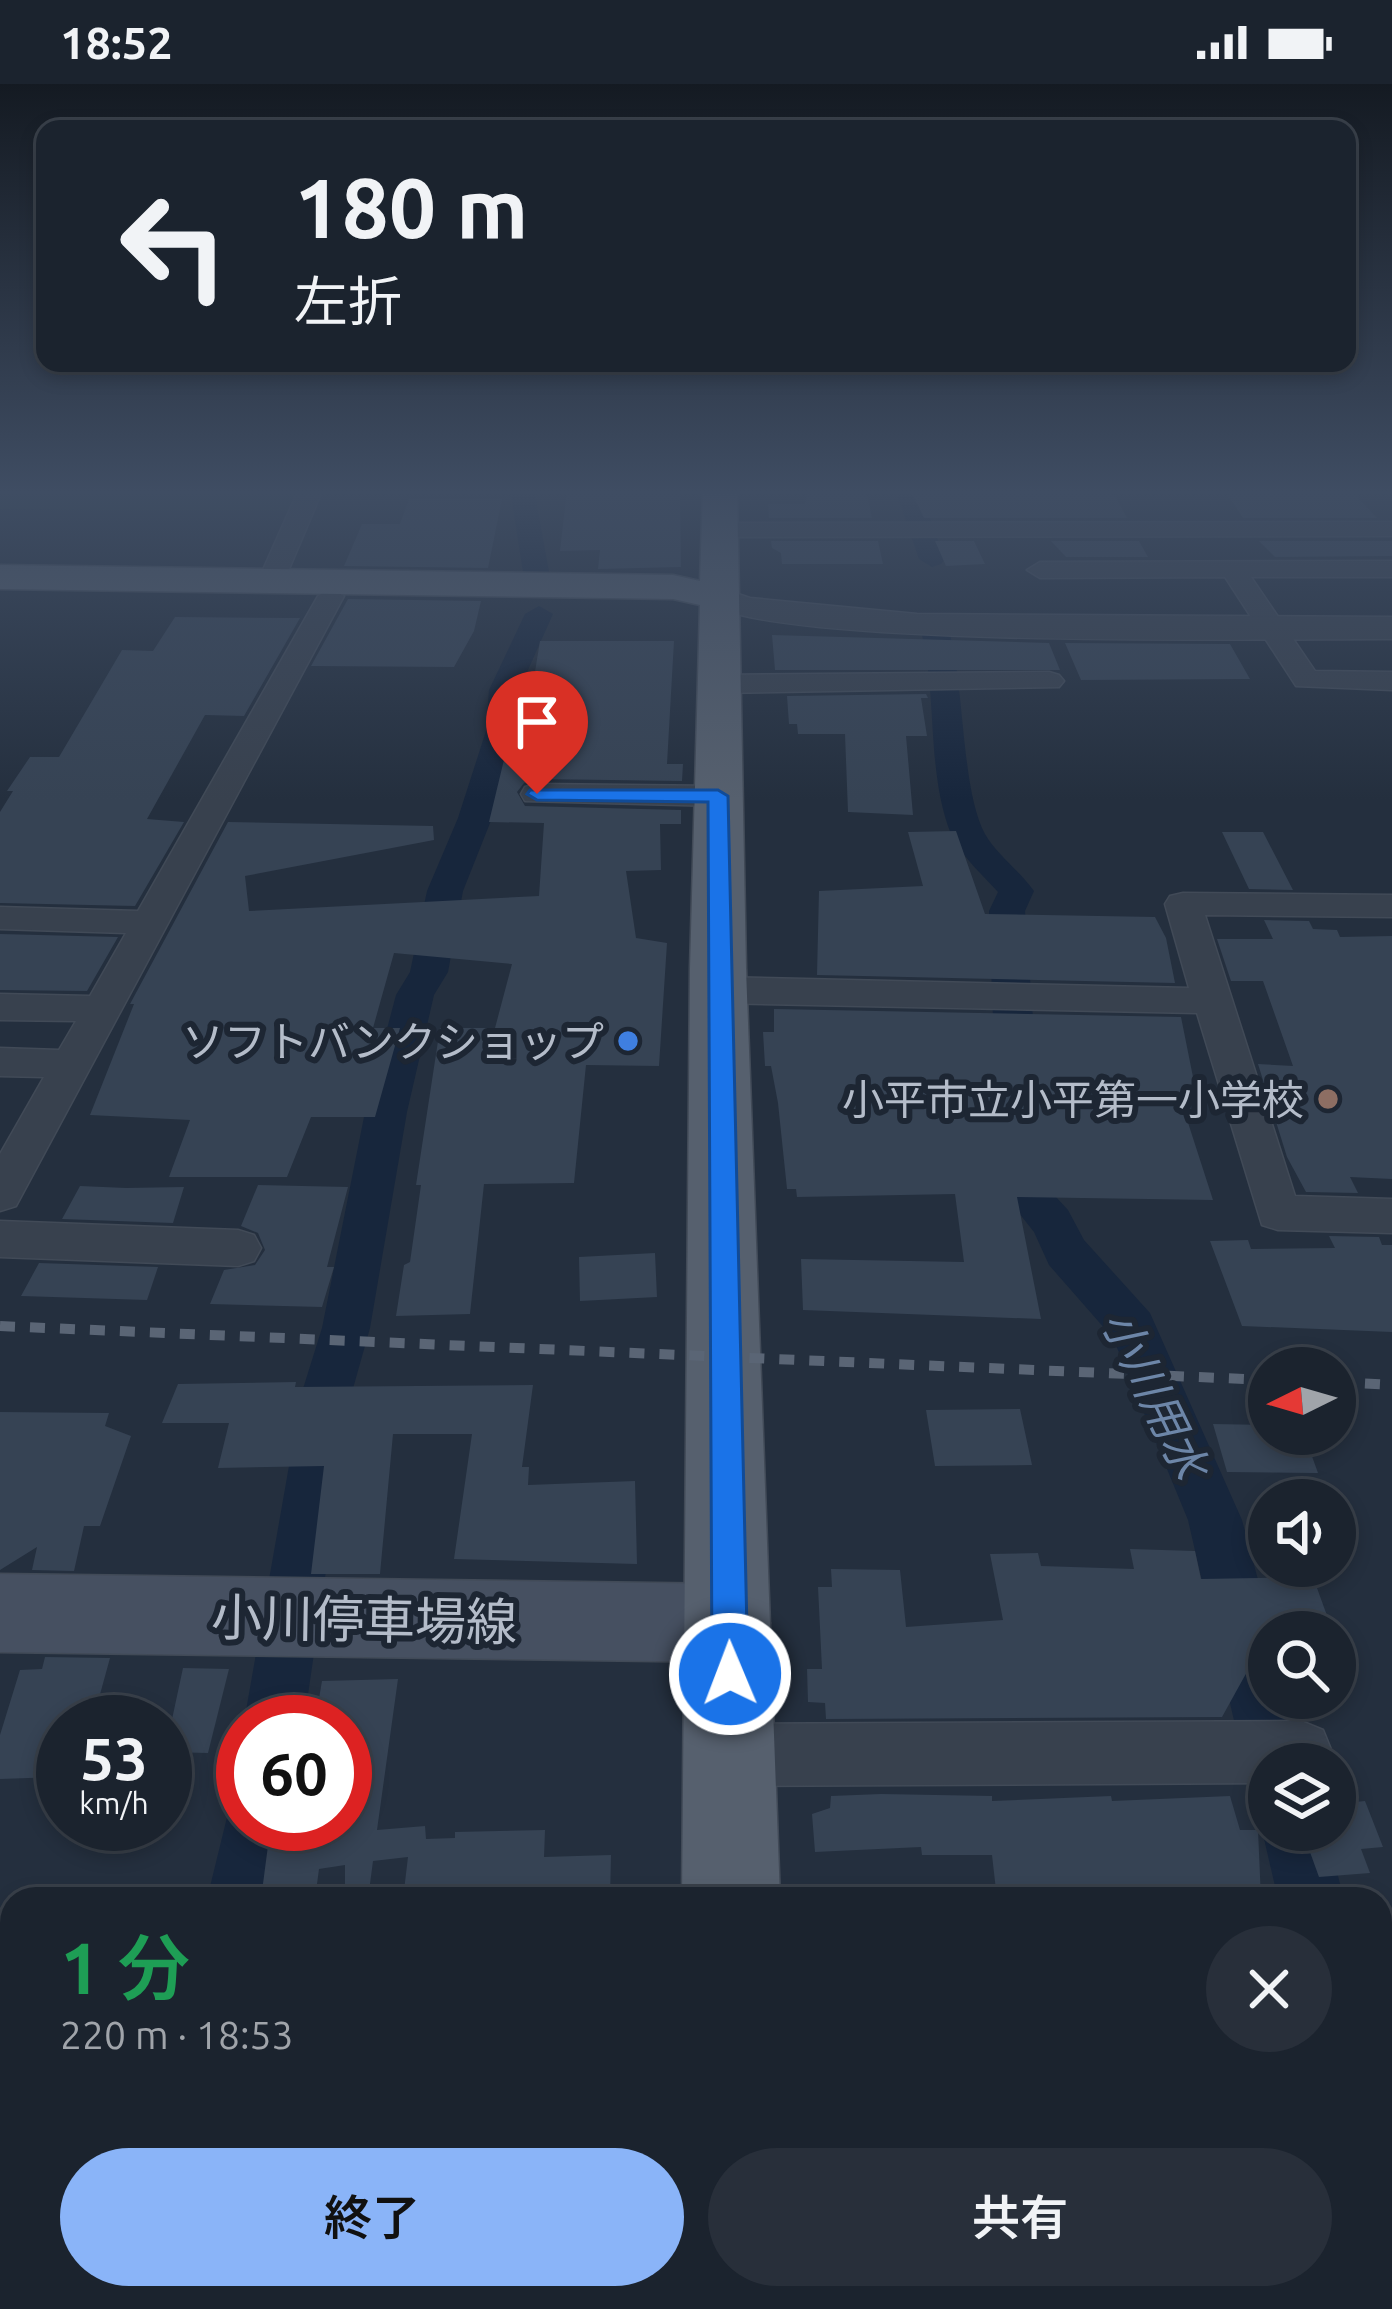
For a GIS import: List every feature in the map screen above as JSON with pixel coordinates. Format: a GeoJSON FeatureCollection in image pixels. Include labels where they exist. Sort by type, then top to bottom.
{"type":"FeatureCollection","features":[{"type":"Feature","properties":{"kind":"main road"},"geometry":{"type":"LineString","coordinates":[[121,593],[669,600],[717,596]]}},
{"type":"Feature","properties":{"kind":"main road"},"geometry":{"type":"LineString","coordinates":[[702,593],[717,596]]}},
{"type":"Feature","properties":{"kind":"main road"},"geometry":{"type":"LineString","coordinates":[[717,593],[730,1887]]}},
{"type":"Feature","properties":{"kind":"main road","name":"小川停車場線"},"geometry":{"type":"LineString","coordinates":[[0,1613],[729,1623]]}},
{"type":"Feature","properties":{"kind":"street"},"geometry":{"type":"LineString","coordinates":[[1248,593],[1306,680],[1392,681]]}},
{"type":"Feature","properties":{"kind":"street"},"geometry":{"type":"LineString","coordinates":[[0,1194],[331,596]]}},
{"type":"Feature","properties":{"kind":"street"},"geometry":{"type":"LineString","coordinates":[[717,596],[744,608],[917,625],[1392,628]]}},
{"type":"Feature","properties":{"kind":"street"},"geometry":{"type":"LineString","coordinates":[[717,685],[1049,682]]}},
{"type":"Feature","properties":{"kind":"street"},"geometry":{"type":"LineString","coordinates":[[537,794],[718,796]]}},
{"type":"Feature","properties":{"kind":"street"},"geometry":{"type":"LineString","coordinates":[[1392,906],[1183,904],[1278,1213],[1392,1216]]}},
{"type":"Feature","properties":{"kind":"street"},"geometry":{"type":"LineString","coordinates":[[0,919],[149,922]]}},
{"type":"Feature","properties":{"kind":"street"},"geometry":{"type":"LineString","coordinates":[[718,990],[1212,1001]]}},
{"type":"Feature","properties":{"kind":"street"},"geometry":{"type":"LineString","coordinates":[[0,1007],[102,1009]]}},
{"type":"Feature","properties":{"kind":"street"},"geometry":{"type":"LineString","coordinates":[[0,1062],[72,1064]]}},
{"type":"Feature","properties":{"kind":"street"},"geometry":{"type":"LineString","coordinates":[[0,1239],[238,1248]]}},
{"type":"Feature","properties":{"kind":"street"},"geometry":{"type":"LineString","coordinates":[[732,1755],[1248,1753]]}},
{"type":"Feature","properties":{"kind":"building"},"geometry":{"type":"Polygon","coordinates":[[[348,599],[481,601],[474,631],[454,667],[311,666],[348,599]]]}},
{"type":"Feature","properties":{"kind":"building"},"geometry":{"type":"Polygon","coordinates":[[[175,617],[300,618],[244,716],[205,715],[147,819],[184,822],[135,906],[0,903],[0,812],[13,791],[7,791],[30,757],[59,757],[122,650],[153,651],[175,617]]]}},
{"type":"Feature","properties":{"kind":"building"},"geometry":{"type":"Polygon","coordinates":[[[772,635],[1049,643],[1060,670],[775,670],[772,635]]]}},
{"type":"Feature","properties":{"kind":"building"},"geometry":{"type":"Polygon","coordinates":[[[540,641],[674,641],[667,764],[683,764],[682,781],[537,779],[524,783],[517,792],[525,806],[681,810],[681,824],[660,824],[661,870],[626,871],[636,938],[667,943],[659,1066],[586,1065],[574,1183],[484,1184],[470,1314],[396,1316],[404,1265],[410,1262],[421,1185],[416,1185],[440,1028],[495,1028],[512,964],[394,953],[373,1028],[400,1028],[375,1117],[311,1117],[287,1177],[169,1177],[190,1120],[90,1115],[134,1004],[130,1004],[228,822],[433,826],[434,840],[245,876],[249,911],[539,896],[544,823],[489,822],[509,739],[524,739],[540,641]]]}},
{"type":"Feature","properties":{"kind":"building"},"geometry":{"type":"Polygon","coordinates":[[[1065,643],[1230,644],[1250,679],[1081,680],[1065,643]]]}},
{"type":"Feature","properties":{"kind":"building"},"geometry":{"type":"Polygon","coordinates":[[[926,694],[928,698],[921,698],[927,736],[906,736],[913,815],[848,812],[845,734],[798,734],[797,724],[789,724],[787,696],[926,694]]]}},
{"type":"Feature","properties":{"kind":"building"},"geometry":{"type":"Polygon","coordinates":[[[956,831],[985,914],[1155,917],[1166,938],[1175,983],[817,975],[819,891],[923,886],[908,832],[956,831]]]}},
{"type":"Feature","properties":{"kind":"building"},"geometry":{"type":"Polygon","coordinates":[[[1222,832],[1263,832],[1293,890],[1249,889],[1222,832]]]}},
{"type":"Feature","properties":{"kind":"building","name":"小平市立小平第一小学校"},"geometry":{"type":"Polygon","coordinates":[[[1264,920],[1309,921],[1313,929],[1337,930],[1340,937],[1392,936],[1392,1179],[1350,1177],[1358,1193],[1306,1192],[1287,1157],[1258,1064],[1293,1066],[1263,981],[1231,981],[1217,939],[1273,939],[1264,920]]]}},
{"type":"Feature","properties":{"kind":"building"},"geometry":{"type":"Polygon","coordinates":[[[0,934],[118,937],[87,991],[0,990],[0,934]]]}},
{"type":"Feature","properties":{"kind":"building"},"geometry":{"type":"Polygon","coordinates":[[[774,1009],[1181,1017],[1198,1102],[1181,1101],[1213,1200],[1017,1197],[1041,1319],[803,1310],[801,1259],[964,1262],[955,1194],[797,1197],[796,1189],[787,1189],[778,1103],[771,1066],[765,1066],[763,1032],[774,1032],[774,1009]]]}},
{"type":"Feature","properties":{"kind":"building"},"geometry":{"type":"Polygon","coordinates":[[[258,1185],[348,1187],[322,1307],[210,1304],[224,1270],[255,1265],[265,1250],[258,1233],[241,1226],[258,1185]]]}},
{"type":"Feature","properties":{"kind":"building"},"geometry":{"type":"Polygon","coordinates":[[[80,1186],[184,1187],[173,1223],[62,1219],[80,1186]]]}},
{"type":"Feature","properties":{"kind":"building"},"geometry":{"type":"Polygon","coordinates":[[[1329,1236],[1379,1237],[1382,1245],[1392,1245],[1392,1332],[1242,1326],[1210,1241],[1248,1240],[1251,1249],[1335,1248],[1329,1236]]]}},
{"type":"Feature","properties":{"kind":"building"},"geometry":{"type":"Polygon","coordinates":[[[655,1253],[657,1297],[580,1301],[579,1257],[655,1253]]]}},
{"type":"Feature","properties":{"kind":"building"},"geometry":{"type":"Polygon","coordinates":[[[39,1263],[158,1267],[147,1300],[21,1296],[39,1263]]]}},
{"type":"Feature","properties":{"kind":"building"},"geometry":{"type":"Polygon","coordinates":[[[296,1382],[295,1387],[533,1385],[522,1467],[529,1467],[528,1485],[635,1481],[637,1564],[454,1559],[472,1434],[393,1434],[380,1574],[311,1574],[324,1466],[218,1468],[229,1423],[162,1423],[178,1384],[296,1382]]]}},
{"type":"Feature","properties":{"kind":"building"},"geometry":{"type":"Polygon","coordinates":[[[1020,1409],[1032,1465],[935,1466],[926,1410],[1020,1409]]]}},
{"type":"Feature","properties":{"kind":"building"},"geometry":{"type":"Polygon","coordinates":[[[0,1412],[109,1413],[105,1426],[131,1436],[100,1526],[84,1526],[74,1571],[32,1570],[37,1547],[0,1570],[0,1412]]]}},
{"type":"Feature","properties":{"kind":"building"},"geometry":{"type":"Polygon","coordinates":[[[1213,1424],[1248,1425],[1248,1455],[1312,1455],[1318,1473],[1227,1472],[1213,1424]]]}},
{"type":"Feature","properties":{"kind":"building"},"geometry":{"type":"Polygon","coordinates":[[[1130,1549],[1195,1551],[1201,1579],[1248,1578],[1248,1587],[1317,1587],[1325,1611],[1248,1611],[1248,1670],[1222,1717],[826,1719],[825,1703],[808,1702],[807,1669],[822,1669],[818,1587],[832,1587],[831,1569],[900,1570],[906,1627],[1003,1620],[990,1554],[1038,1553],[1041,1566],[1134,1569],[1130,1549]]]}},
{"type":"Feature","properties":{"kind":"building"},"geometry":{"type":"Polygon","coordinates":[[[45,1657],[110,1658],[100,1695],[36,1695],[36,1778],[0,1779],[0,1735],[20,1670],[42,1669],[45,1657]]]}},
{"type":"Feature","properties":{"kind":"building"},"geometry":{"type":"Polygon","coordinates":[[[183,1668],[229,1669],[222,1695],[216,1695],[208,1753],[192,1753],[192,1695],[177,1695],[183,1668]]]}},
{"type":"Feature","properties":{"kind":"building"},"geometry":{"type":"Polygon","coordinates":[[[398,1679],[377,1830],[425,1826],[426,1839],[455,1838],[455,1832],[545,1830],[544,1857],[611,1855],[610,1887],[404,1887],[408,1857],[373,1861],[370,1887],[345,1887],[345,1865],[319,1869],[317,1887],[263,1887],[267,1851],[372,1851],[372,1695],[320,1695],[322,1681],[398,1679]]]}},
{"type":"Feature","properties":{"kind":"building"},"geometry":{"type":"Polygon","coordinates":[[[881,1794],[992,1796],[992,1801],[1230,1796],[1240,1830],[1248,1830],[1248,1851],[1259,1851],[1260,1887],[996,1887],[992,1855],[922,1855],[921,1847],[815,1852],[812,1814],[830,1808],[831,1796],[881,1794]]]}},
{"type":"Feature","properties":{"kind":"building"},"geometry":{"type":"Polygon","coordinates":[[[1365,1801],[1383,1847],[1361,1849],[1370,1873],[1319,1877],[1310,1851],[1356,1851],[1356,1802],[1365,1801]]]}},
{"type":"Feature","properties":{"kind":"waterway"},"geometry":{"type":"LineString","coordinates":[[278,1695],[327,1392],[346,1328],[386,1112],[415,995],[429,972],[445,891],[475,818],[501,731],[504,690],[539,614]]}},
{"type":"Feature","properties":{"kind":"waterway","name":"小川用水"},"geometry":{"type":"LineString","coordinates":[[935,631],[945,668],[957,797],[969,837],[1016,891],[1007,911],[1016,1072]]}},
{"type":"Feature","properties":{"kind":"waterway","name":"小川用水"},"geometry":{"type":"LineString","coordinates":[[1024,1138],[1034,1203],[1052,1222],[1066,1252],[1133,1327],[1215,1520],[1270,1743]]}},
{"type":"Feature","properties":{"kind":"waterway"},"geometry":{"type":"LineString","coordinates":[[242,1887],[249,1851]]}},
{"type":"Feature","properties":{"kind":"waterway","name":"小川用水"},"geometry":{"type":"LineString","coordinates":[[1299,1851],[1308,1887]]}},
{"type":"Feature","properties":{"kind":"railway"},"geometry":{"type":"LineString","coordinates":[[0,1326],[1248,1379]]}},
{"type":"Feature","properties":{"kind":"railway"},"geometry":{"type":"LineString","coordinates":[[1356,1383],[1392,1385]]}},
{"type":"Feature","properties":{"kind":"place","name":"ソフトバンクショップ"},"geometry":{"type":"Point","coordinates":[628,1041]}},
{"type":"Feature","properties":{"kind":"place","name":"小平市立小平第一小学校"},"geometry":{"type":"Point","coordinates":[1328,1099]}},
{"type":"Feature","properties":{"kind":"route"},"geometry":{"type":"LineString","coordinates":[[537,794],[718,796],[730,1674]]}}]}
